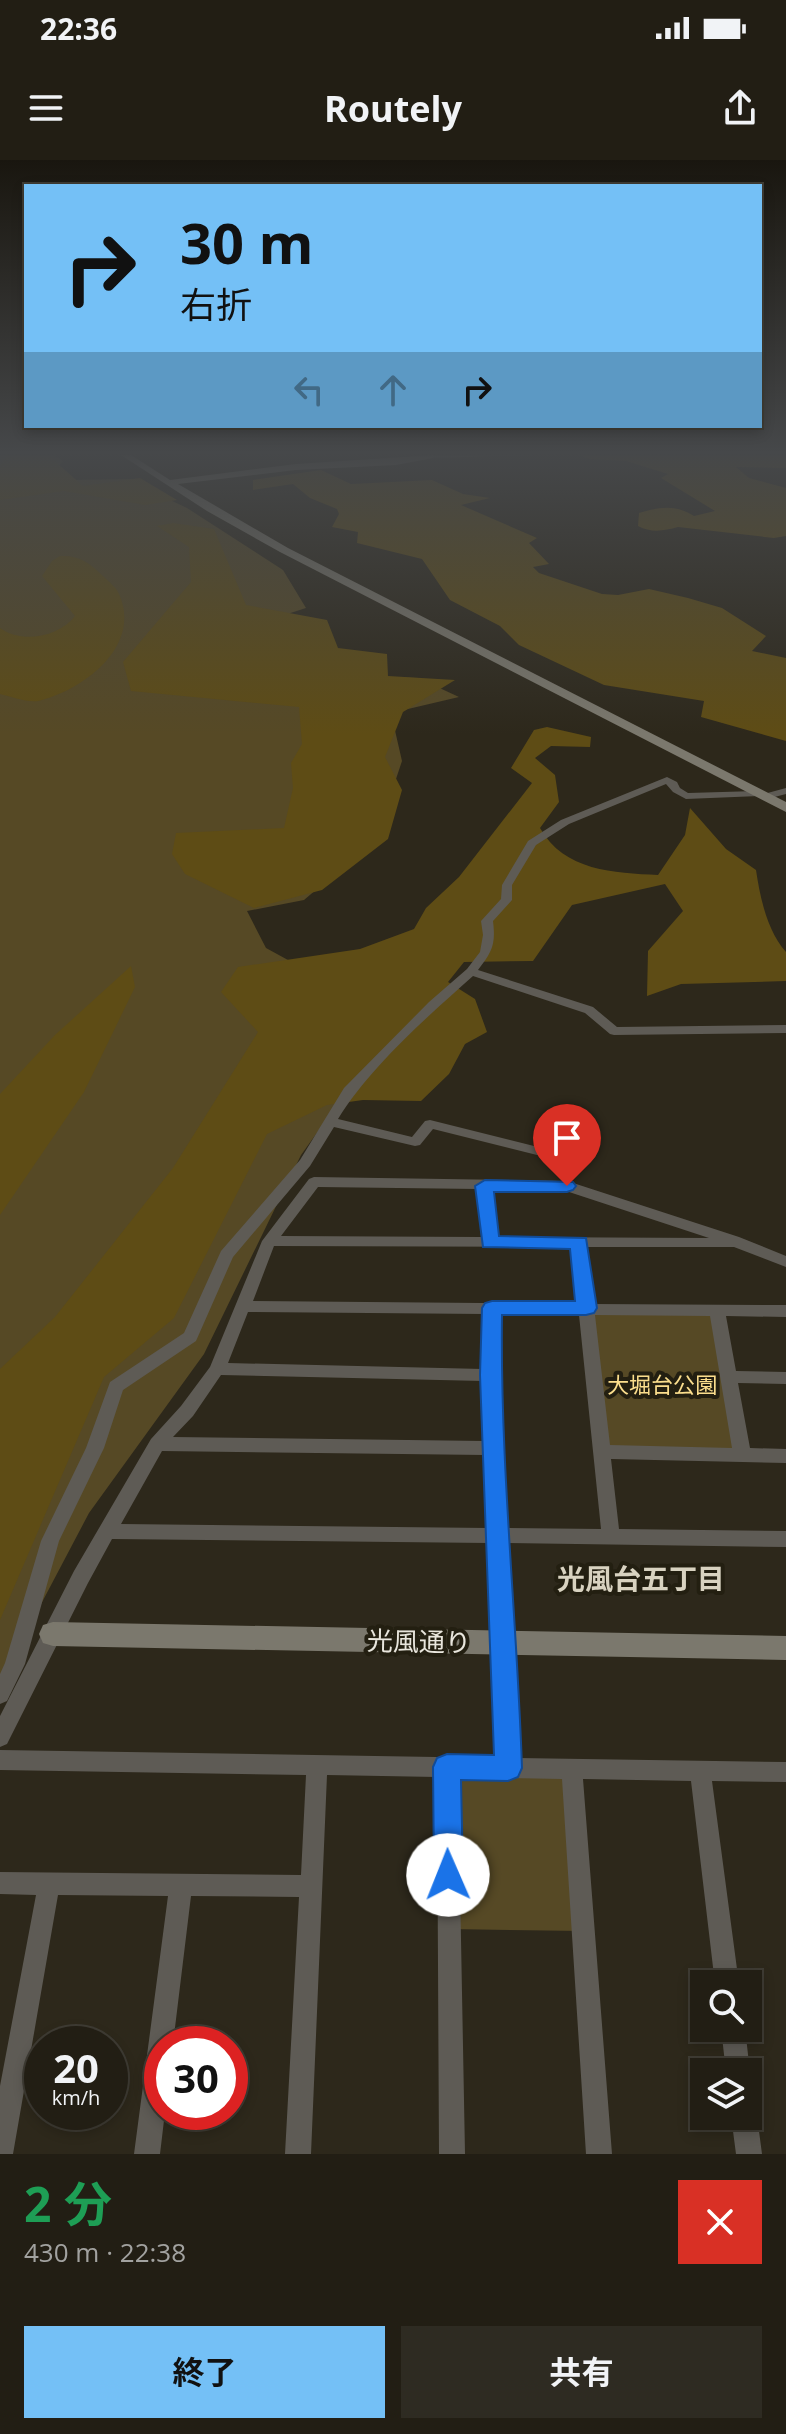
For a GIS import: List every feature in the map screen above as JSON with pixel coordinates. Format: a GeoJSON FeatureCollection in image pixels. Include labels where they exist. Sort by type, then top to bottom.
{"type":"FeatureCollection","features":[{"type":"Feature","properties":{"kind":"street"},"geometry":{"type":"LineString","coordinates":[[282,548],[786,808]]}},
{"type":"Feature","properties":{"kind":"street"},"geometry":{"type":"LineString","coordinates":[[0,1695],[15,1664],[50,1541],[95,1448],[116,1386],[190,1337],[226,1255],[305,1163],[349,1091],[433,1005],[471,972],[486,952],[489,935],[487,921],[506,900],[507,885],[532,843],[565,822],[667,780],[686,796],[760,796],[786,791]]}},
{"type":"Feature","properties":{"kind":"street"},"geometry":{"type":"LineString","coordinates":[[471,972],[589,1010],[614,1031],[786,1029]]}},
{"type":"Feature","properties":{"kind":"street"},"geometry":{"type":"LineString","coordinates":[[332,1122],[415,1142],[430,1124],[565,1158]]}},
{"type":"Feature","properties":{"kind":"street"},"geometry":{"type":"LineString","coordinates":[[0,1737],[106,1531],[157,1444],[187,1411],[217,1369],[269,1241],[314,1182],[567,1186],[786,1262]]}},
{"type":"Feature","properties":{"kind":"street"},"geometry":{"type":"LineString","coordinates":[[485,1186],[489,1242]]}},
{"type":"Feature","properties":{"kind":"street"},"geometry":{"type":"LineString","coordinates":[[269,1241],[741,1244]]}},
{"type":"Feature","properties":{"kind":"street"},"geometry":{"type":"LineString","coordinates":[[579,1243],[611,1536]]}},
{"type":"Feature","properties":{"kind":"street"},"geometry":{"type":"LineString","coordinates":[[244,1306],[786,1311]]}},
{"type":"Feature","properties":{"kind":"street"},"geometry":{"type":"LineString","coordinates":[[492,1308],[491,1375],[505,1643],[508,1768]]}},
{"type":"Feature","properties":{"kind":"street"},"geometry":{"type":"LineString","coordinates":[[717,1311],[742,1455]]}},
{"type":"Feature","properties":{"kind":"street"},"geometry":{"type":"LineString","coordinates":[[217,1369],[491,1375]]}},
{"type":"Feature","properties":{"kind":"street"},"geometry":{"type":"LineString","coordinates":[[728,1377],[786,1378]]}},
{"type":"Feature","properties":{"kind":"street"},"geometry":{"type":"LineString","coordinates":[[157,1444],[494,1448]]}},
{"type":"Feature","properties":{"kind":"street"},"geometry":{"type":"LineString","coordinates":[[602,1452],[786,1456]]}},
{"type":"Feature","properties":{"kind":"street"},"geometry":{"type":"LineString","coordinates":[[106,1531],[786,1539]]}},
{"type":"Feature","properties":{"kind":"street","name":"光風通り"},"geometry":{"type":"LineString","coordinates":[[53,1634],[786,1648]]}},
{"type":"Feature","properties":{"kind":"street"},"geometry":{"type":"LineString","coordinates":[[0,1760],[786,1772]]}},
{"type":"Feature","properties":{"kind":"street"},"geometry":{"type":"LineString","coordinates":[[298,2154],[317,1765]]}},
{"type":"Feature","properties":{"kind":"street"},"geometry":{"type":"LineString","coordinates":[[447,1767],[452,2154]]}},
{"type":"Feature","properties":{"kind":"street"},"geometry":{"type":"LineString","coordinates":[[572,1769],[599,2154]]}},
{"type":"Feature","properties":{"kind":"street"},"geometry":{"type":"LineString","coordinates":[[700,1771],[725,1970]]}},
{"type":"Feature","properties":{"kind":"street"},"geometry":{"type":"LineString","coordinates":[[0,1883],[311,1886]]}},
{"type":"Feature","properties":{"kind":"street"},"geometry":{"type":"LineString","coordinates":[[0,2154],[49,1884]]}},
{"type":"Feature","properties":{"kind":"street"},"geometry":{"type":"LineString","coordinates":[[147,2154],[181,1885]]}},
{"type":"Feature","properties":{"kind":"street"},"geometry":{"type":"LineString","coordinates":[[746,2130],[749,2154]]}},
{"type":"Feature","properties":{"kind":"green space"},"geometry":{"type":"Polygon","coordinates":[[[0,548],[249,548],[283,570],[306,608],[278,617],[350,676],[418,678],[459,697],[391,713],[402,761],[376,839],[304,900],[247,911],[266,948],[398,1020],[301,1155],[204,1354],[89,1513],[0,1682],[0,548]]]}},
{"type":"Feature","properties":{"kind":"green space","name":"大堀台公園"},"geometry":{"type":"Polygon","coordinates":[[[586,1308],[717,1311],[742,1455],[602,1452],[586,1308]]]}},
{"type":"Feature","properties":{"kind":"green space"},"geometry":{"type":"Polygon","coordinates":[[[447,1767],[572,1769],[583,1931],[449,1929],[447,1767]]]}},
{"type":"Feature","properties":{"kind":"shaded area"},"geometry":{"type":"Polygon","coordinates":[[[189,548],[222,548],[246,605],[327,620],[338,648],[387,654],[388,676],[455,680],[403,712],[385,757],[402,790],[388,839],[322,890],[254,908],[185,874],[172,854],[176,833],[284,828],[293,788],[291,763],[302,744],[299,707],[131,691],[123,662],[191,582],[189,548]]]}},
{"type":"Feature","properties":{"kind":"shaded area"},"geometry":{"type":"Polygon","coordinates":[[[378,548],[534,548],[549,564],[533,567],[539,573],[602,594],[618,595],[649,589],[722,608],[766,636],[752,651],[786,658],[786,741],[701,717],[704,701],[604,685],[519,645],[500,626],[450,600],[422,559],[378,548]]]}},
{"type":"Feature","properties":{"kind":"shaded area"},"geometry":{"type":"Polygon","coordinates":[[[60,556],[79,558],[89,564],[118,592],[124,613],[123,630],[116,647],[92,675],[59,694],[32,701],[0,694],[0,628],[19,636],[40,636],[60,629],[75,616],[42,576],[52,561],[60,556]]]}},
{"type":"Feature","properties":{"kind":"shaded area"},"geometry":{"type":"Polygon","coordinates":[[[547,727],[591,737],[590,747],[551,746],[535,758],[555,775],[559,802],[540,828],[550,842],[562,853],[592,867],[658,875],[685,835],[690,808],[726,849],[756,870],[769,924],[786,952],[786,981],[681,984],[647,996],[648,951],[683,911],[665,884],[572,905],[533,961],[464,962],[448,982],[475,999],[487,1032],[465,1044],[449,1074],[421,1101],[363,1100],[327,1105],[267,1134],[174,1318],[104,1377],[0,1620],[0,1369],[55,1317],[173,1168],[258,1032],[221,992],[238,967],[360,949],[414,929],[426,908],[459,877],[532,783],[511,768],[534,730],[547,727]]]}},
{"type":"Feature","properties":{"kind":"shaded area"},"geometry":{"type":"Polygon","coordinates":[[[131,966],[135,987],[84,1092],[0,1215],[0,1094],[55,1035],[131,966]]]}},
{"type":"Feature","properties":{"kind":"district","name":"光風台五丁目"},"geometry":{"type":"Point","coordinates":[641,1578]}},
{"type":"Feature","properties":{"kind":"route"},"geometry":{"type":"LineString","coordinates":[[448,1875],[447,1767],[508,1768],[505,1643],[491,1375],[492,1308],[586,1308],[579,1243],[489,1242],[485,1186],[567,1186]]}}]}
